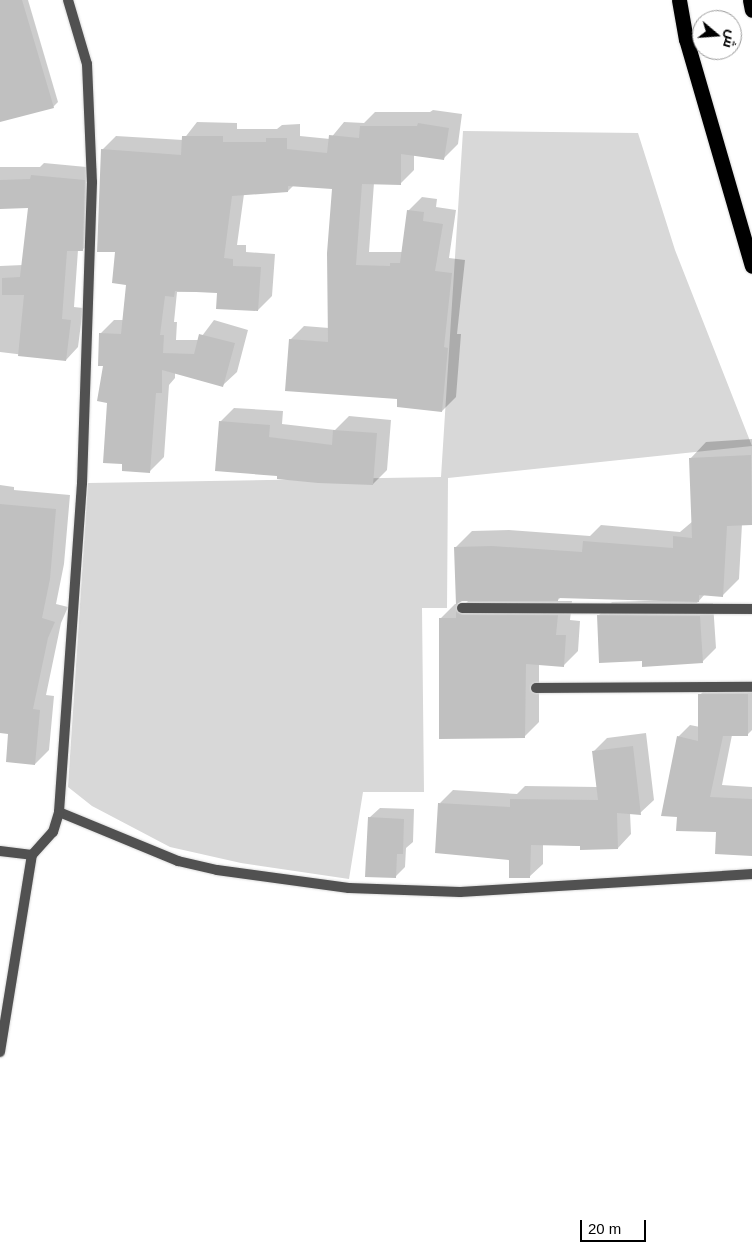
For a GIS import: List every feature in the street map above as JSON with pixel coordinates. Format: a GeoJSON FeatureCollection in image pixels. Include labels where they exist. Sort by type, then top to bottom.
{"type":"FeatureCollection","features":[{"type":"Feature","properties":{"kind":"highway"},"geometry":{"type":"LineString","coordinates":[[679,0],[686,38],[752,266]]}},
{"type":"Feature","properties":{"kind":"highway"},"geometry":{"type":"LineString","coordinates":[[750,0],[752,10]]}},
{"type":"Feature","properties":{"kind":"street"},"geometry":{"type":"LineString","coordinates":[[0,1052],[32,855],[53,832],[59,812],[82,483],[92,182],[87,64],[68,0]]}},
{"type":"Feature","properties":{"kind":"street"},"geometry":{"type":"LineString","coordinates":[[462,608],[752,609]]}},
{"type":"Feature","properties":{"kind":"street"},"geometry":{"type":"LineString","coordinates":[[536,688],[752,687]]}},
{"type":"Feature","properties":{"kind":"street"},"geometry":{"type":"LineString","coordinates":[[59,812],[178,861],[217,870],[349,888],[460,892],[752,874]]}},
{"type":"Feature","properties":{"kind":"street"},"geometry":{"type":"LineString","coordinates":[[0,851],[32,855]]}},
{"type":"Feature","properties":{"kind":"shaded area"},"geometry":{"type":"Polygon","coordinates":[[[463,131],[638,133],[675,250],[752,446],[448,478],[447,608],[422,608],[424,792],[363,792],[349,879],[241,863],[170,847],[92,806],[68,787],[88,483],[441,477],[463,131]]]}},
{"type":"Feature","properties":{"kind":"building"},"geometry":{"type":"Polygon","coordinates":[[[0,0],[22,0],[54,108],[0,122],[0,0]]]}},
{"type":"Feature","properties":{"kind":"building"},"geometry":{"type":"Polygon","coordinates":[[[418,123],[449,128],[444,160],[401,154],[401,185],[362,184],[356,265],[390,266],[390,263],[400,263],[407,210],[424,212],[423,221],[443,224],[435,271],[452,273],[444,347],[448,348],[442,412],[397,407],[397,399],[285,391],[289,339],[328,342],[327,253],[332,189],[288,186],[288,192],[232,196],[224,258],[233,259],[233,266],[261,267],[258,311],[216,309],[217,293],[175,291],[174,297],[165,296],[160,335],[164,335],[163,353],[194,354],[199,334],[235,343],[223,387],[162,370],[162,393],[156,393],[150,473],[122,471],[122,464],[103,463],[107,403],[97,401],[103,366],[98,366],[99,333],[121,334],[126,285],[112,283],[115,252],[97,252],[101,149],[181,155],[182,136],[223,136],[223,142],[266,142],[266,138],[287,138],[287,149],[327,153],[329,135],[359,138],[360,126],[417,126],[418,123]]]}},
{"type":"Feature","properties":{"kind":"building"},"geometry":{"type":"Polygon","coordinates":[[[31,175],[85,180],[83,251],[67,251],[62,319],[71,320],[66,361],[18,356],[24,295],[2,295],[2,278],[20,277],[28,208],[0,209],[0,180],[30,179],[31,175]]]}},
{"type":"Feature","properties":{"kind":"building"},"geometry":{"type":"Polygon","coordinates":[[[219,421],[270,425],[269,437],[332,445],[333,430],[377,433],[373,485],[318,483],[277,479],[277,476],[215,471],[219,421]]]}},
{"type":"Feature","properties":{"kind":"building"},"geometry":{"type":"Polygon","coordinates":[[[751,455],[752,525],[727,526],[723,597],[699,595],[699,602],[558,598],[558,601],[462,601],[456,605],[454,547],[492,546],[582,552],[583,541],[673,548],[673,536],[692,538],[689,458],[751,455]]]}},
{"type":"Feature","properties":{"kind":"building"},"geometry":{"type":"Polygon","coordinates":[[[0,504],[56,509],[50,579],[42,618],[55,622],[48,638],[33,709],[40,710],[35,765],[6,762],[8,734],[0,733],[0,504]]]}},
{"type":"Feature","properties":{"kind":"building"},"geometry":{"type":"Polygon","coordinates":[[[456,611],[462,615],[558,615],[556,635],[566,635],[564,667],[526,664],[525,738],[439,739],[439,618],[456,618],[456,611]]]}},
{"type":"Feature","properties":{"kind":"building"},"geometry":{"type":"Polygon","coordinates":[[[597,615],[700,616],[703,663],[642,667],[642,661],[599,663],[597,615]]]}},
{"type":"Feature","properties":{"kind":"building"},"geometry":{"type":"Polygon","coordinates":[[[698,694],[748,694],[748,736],[723,736],[710,797],[752,799],[752,856],[715,854],[716,832],[676,831],[677,817],[661,816],[677,736],[698,741],[698,694]]]}},
{"type":"Feature","properties":{"kind":"building"},"geometry":{"type":"Polygon","coordinates":[[[633,746],[641,815],[617,813],[618,849],[580,850],[580,846],[531,845],[530,878],[509,878],[509,860],[435,853],[438,803],[510,807],[510,799],[598,800],[592,751],[633,746]]]}},
{"type":"Feature","properties":{"kind":"building"},"geometry":{"type":"Polygon","coordinates":[[[368,817],[404,819],[403,854],[397,854],[396,878],[365,877],[368,817]]]}}]}
